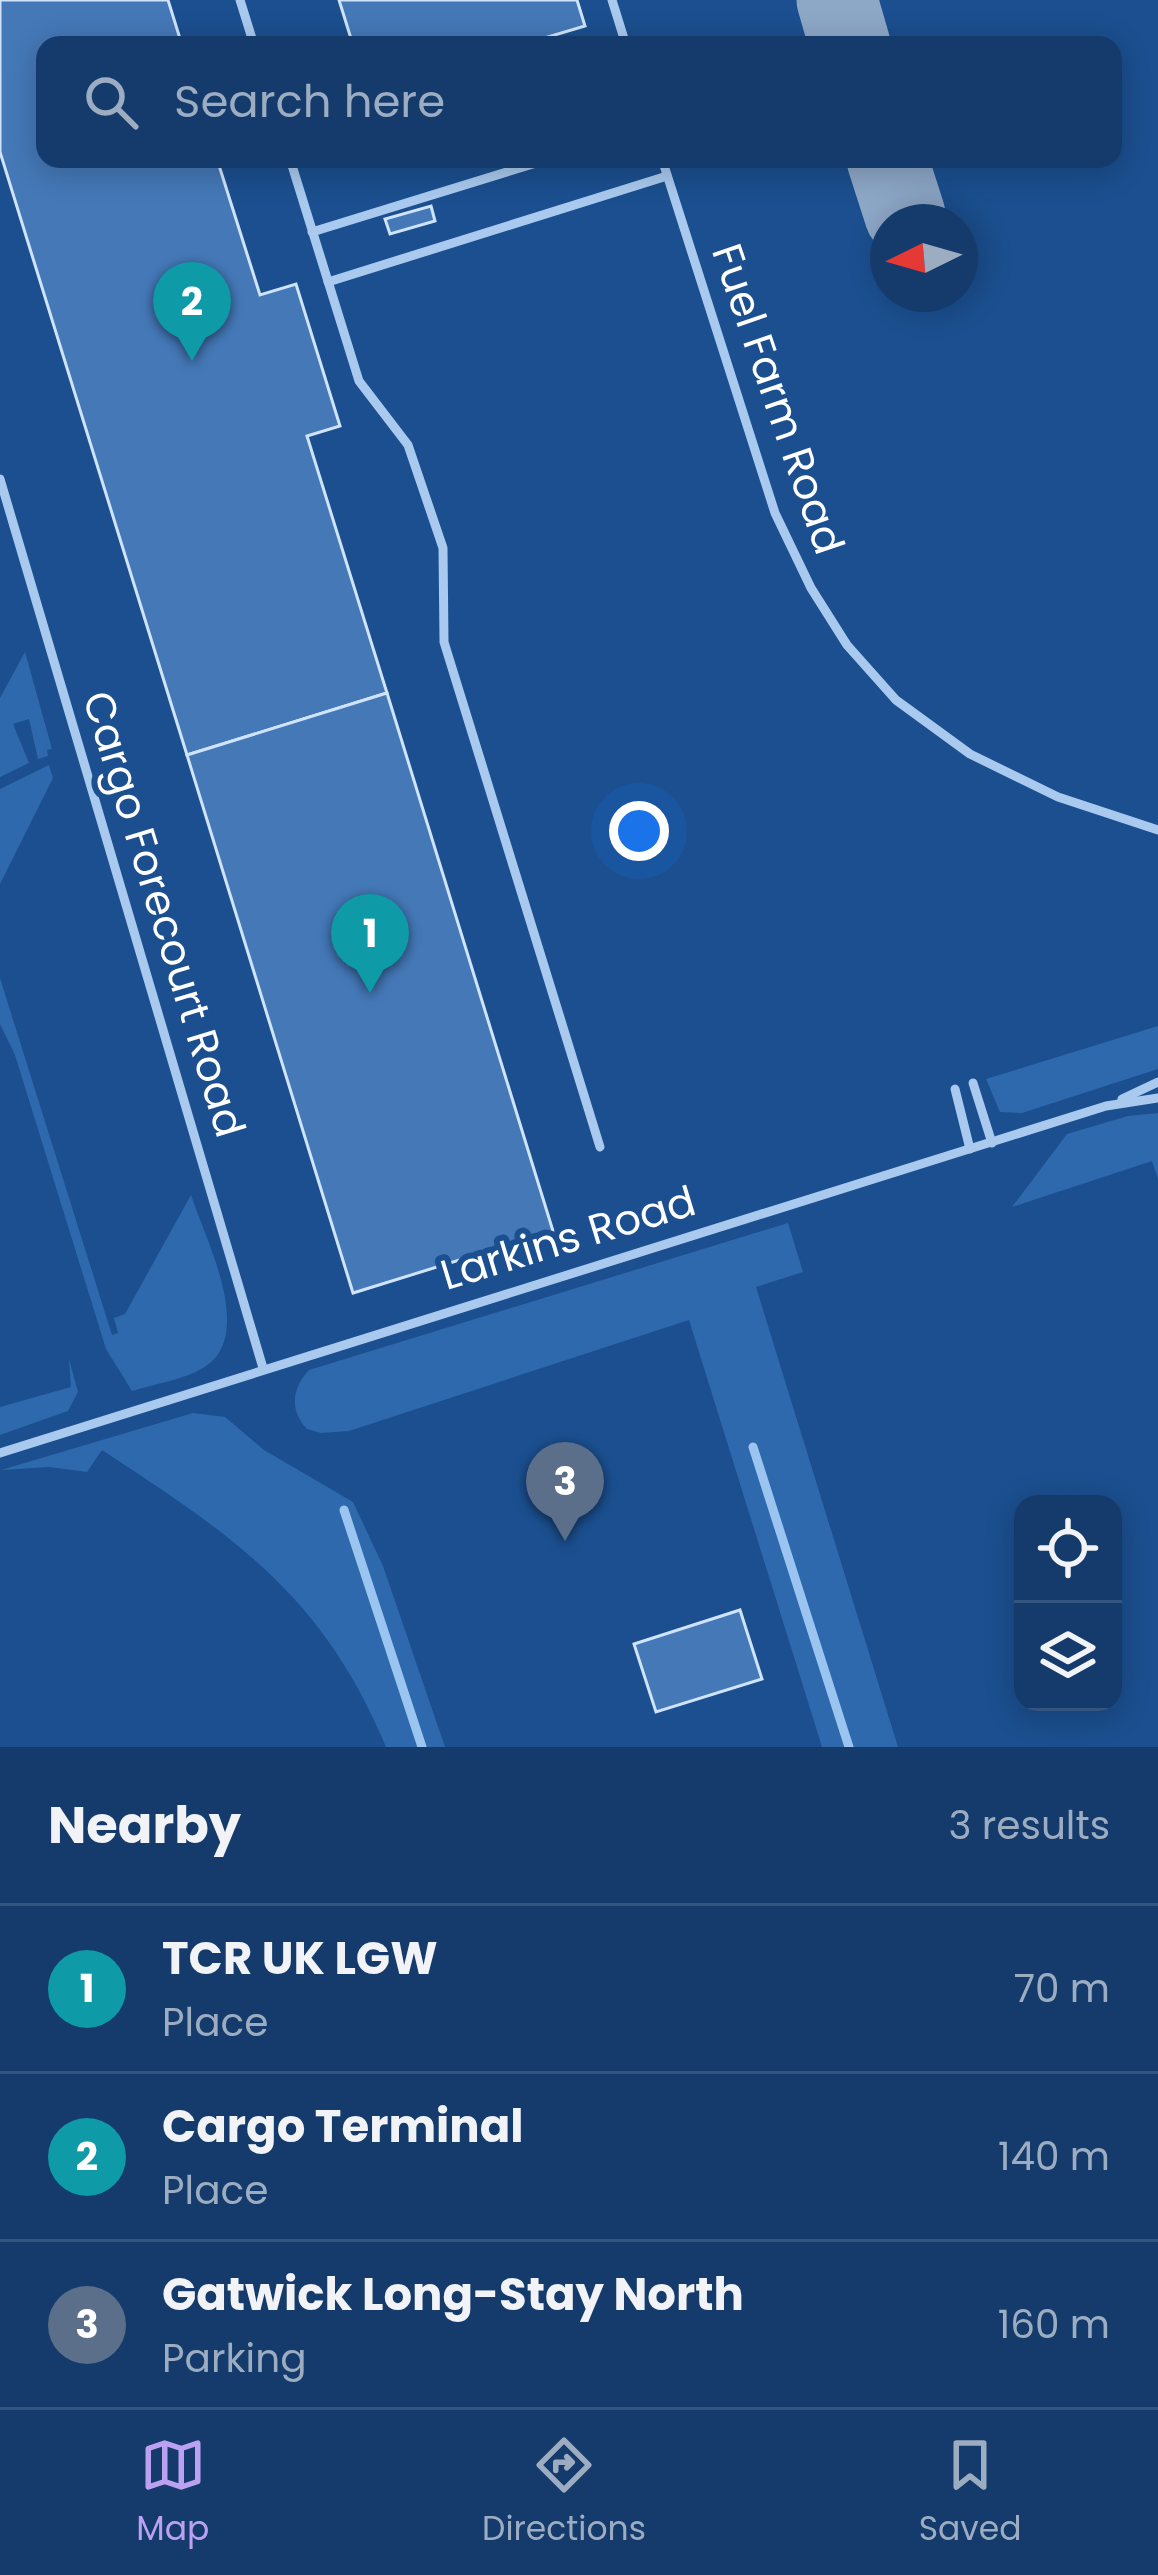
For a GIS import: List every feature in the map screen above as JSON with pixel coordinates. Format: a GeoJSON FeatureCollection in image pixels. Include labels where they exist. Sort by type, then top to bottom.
{"type":"FeatureCollection","features":[{"type":"Feature","properties":{"kind":"lane"},"geometry":{"type":"LineString","coordinates":[[240,0],[251,36]]}},
{"type":"Feature","properties":{"kind":"lane"},"geometry":{"type":"LineString","coordinates":[[612,0],[623,36]]}},
{"type":"Feature","properties":{"kind":"lane"},"geometry":{"type":"LineString","coordinates":[[293,168],[359,382],[408,445],[443,548],[444,642],[599,1147]]}},
{"type":"Feature","properties":{"kind":"lane"},"geometry":{"type":"LineString","coordinates":[[312,232],[520,168]]}},
{"type":"Feature","properties":{"kind":"lane","name":"Fuel Farm Road"},"geometry":{"type":"LineString","coordinates":[[665,168],[775,513],[811,588],[847,644],[896,700],[953,743],[1051,794],[1158,830]]}},
{"type":"Feature","properties":{"kind":"lane"},"geometry":{"type":"LineString","coordinates":[[328,282],[667,176]]}},
{"type":"Feature","properties":{"kind":"lane","name":"Cargo Forecourt Road"},"geometry":{"type":"LineString","coordinates":[[0,479],[263,1368]]}},
{"type":"Feature","properties":{"kind":"lane"},"geometry":{"type":"LineString","coordinates":[[1106,1106],[1158,1082]]}},
{"type":"Feature","properties":{"kind":"lane"},"geometry":{"type":"LineString","coordinates":[[973,1083],[992,1143]]}},
{"type":"Feature","properties":{"kind":"lane"},"geometry":{"type":"LineString","coordinates":[[955,1089],[970,1149]]}},
{"type":"Feature","properties":{"kind":"lane","name":"Larkins Road"},"geometry":{"type":"LineString","coordinates":[[0,1453],[1106,1106],[1158,1097]]}},
{"type":"Feature","properties":{"kind":"shaded area"},"geometry":{"type":"Polygon","coordinates":[[[25,652],[52,749],[38,759],[29,719],[13,724],[29,763],[0,777],[0,698],[25,652]]]}},
{"type":"Feature","properties":{"kind":"shaded area"},"geometry":{"type":"Polygon","coordinates":[[[49,765],[53,778],[0,884],[0,789],[49,765]]]}},
{"type":"Feature","properties":{"kind":"shaded area"},"geometry":{"type":"Polygon","coordinates":[[[0,978],[112,1335],[118,1333],[114,1318],[125,1314],[191,1195],[215,1260],[227,1311],[219,1353],[203,1368],[132,1391],[106,1349],[15,1055],[0,1024],[0,978]]]}},
{"type":"Feature","properties":{"kind":"shaded area"},"geometry":{"type":"Polygon","coordinates":[[[1158,1026],[1158,1069],[1022,1113],[1000,1112],[986,1079],[1158,1026]]]}},
{"type":"Feature","properties":{"kind":"shaded area"},"geometry":{"type":"Polygon","coordinates":[[[1158,1113],[1158,1179],[1152,1161],[1012,1207],[1067,1134],[1128,1116],[1158,1113]]]}},
{"type":"Feature","properties":{"kind":"shaded area"},"geometry":{"type":"Polygon","coordinates":[[[788,1223],[803,1272],[756,1287],[898,1747],[822,1747],[689,1320],[349,1431],[307,1429],[295,1407],[299,1384],[309,1370],[788,1223]]]}},
{"type":"Feature","properties":{"kind":"shaded area"},"geometry":{"type":"Polygon","coordinates":[[[69,1359],[78,1392],[68,1411],[0,1435],[0,1407],[71,1387],[69,1359]]]}},
{"type":"Feature","properties":{"kind":"shaded area"},"geometry":{"type":"Polygon","coordinates":[[[193,1413],[225,1417],[264,1450],[353,1502],[383,1566],[445,1747],[386,1747],[333,1649],[270,1574],[193,1511],[102,1450],[87,1472],[49,1467],[1,1470],[193,1413]]]}},
{"type":"Feature","properties":{"kind":"building"},"geometry":{"type":"Polygon","coordinates":[[[0,0],[168,0],[179,36],[36,36],[36,168],[220,168],[260,295],[296,284],[340,426],[307,436],[387,693],[187,755],[0,152],[0,0]]]}},
{"type":"Feature","properties":{"kind":"building"},"geometry":{"type":"Polygon","coordinates":[[[339,0],[577,0],[585,26],[551,36],[350,36],[339,0]]]}},
{"type":"Feature","properties":{"kind":"building"},"geometry":{"type":"Polygon","coordinates":[[[431,206],[435,221],[390,234],[385,219],[431,206]]]}},
{"type":"Feature","properties":{"kind":"building"},"geometry":{"type":"Polygon","coordinates":[[[387,693],[553,1231],[353,1293],[187,755],[387,693]]]}},
{"type":"Feature","properties":{"kind":"building"},"geometry":{"type":"Polygon","coordinates":[[[740,1610],[762,1679],[656,1712],[634,1644],[740,1610]]]}},
{"type":"Feature","properties":{"kind":"waterway"},"geometry":{"type":"LineString","coordinates":[[753,1447],[849,1747]]}},
{"type":"Feature","properties":{"kind":"waterway"},"geometry":{"type":"LineString","coordinates":[[344,1510],[422,1747]]}},
{"type":"Feature","properties":{"kind":"taxiway"},"geometry":{"type":"LineString","coordinates":[[837,0],[847,36]]}},
{"type":"Feature","properties":{"kind":"taxiway"},"geometry":{"type":"LineString","coordinates":[[890,168],[901,204]]}},
{"type":"Feature","properties":{"kind":"place","name":"Cargo Terminal"},"geometry":{"type":"Point","coordinates":[192,361]}},
{"type":"Feature","properties":{"kind":"place","name":"TCR UK LGW"},"geometry":{"type":"Point","coordinates":[370,993]}},
{"type":"Feature","properties":{"kind":"place","name":"Gatwick Long-Stay North"},"geometry":{"type":"Point","coordinates":[565,1541]}}]}
